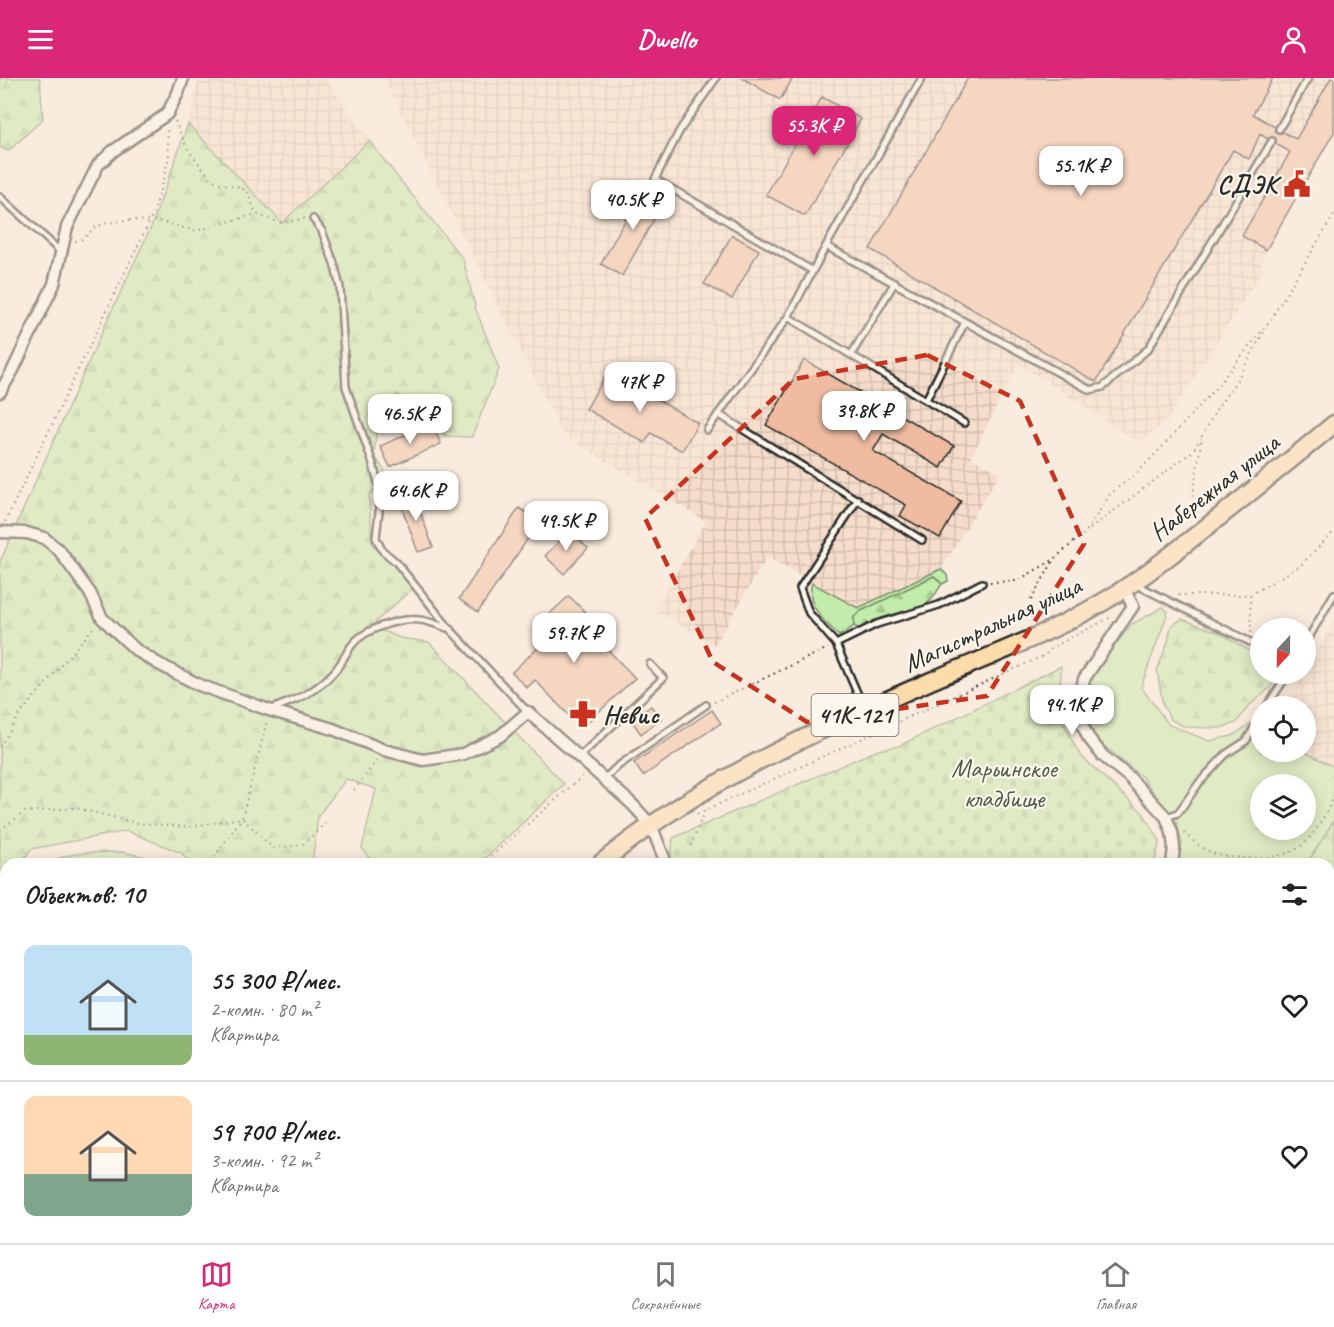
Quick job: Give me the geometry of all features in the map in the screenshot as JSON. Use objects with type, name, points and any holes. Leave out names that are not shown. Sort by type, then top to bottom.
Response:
[{"type":"main road","name":"Набережная улица","points":[[1129,586],[1334,424]]},
{"type":"main road","name":"Магистральная улица","points":[[608,858],[651,825],[727,776],[758,759],[1055,627],[1129,586]]},
{"type":"street","points":[[0,392],[54,284],[67,227],[98,165],[113,151],[168,112],[183,78]]},
{"type":"street","points":[[0,532],[27,533],[44,538],[59,550],[90,593],[102,618],[136,650],[157,663],[199,685],[269,710],[333,729],[384,750],[423,760],[463,754],[500,736],[528,712],[632,804],[651,825],[664,858]]},
{"type":"street","points":[[1129,586],[1132,606],[1084,679],[1080,697],[1082,724],[1088,737],[1103,756],[1129,777],[1166,817],[1172,832],[1173,858]]},
{"type":"lane","points":[[716,78],[680,130],[655,179],[813,271]]},
{"type":"lane","points":[[707,430],[788,317],[922,78]]},
{"type":"lane","points":[[1279,129],[1308,78]]},
{"type":"lane","points":[[826,246],[1090,390],[1103,387],[1148,349],[1272,141]]},
{"type":"lane","points":[[0,197],[62,247]]},
{"type":"lane","points":[[313,219],[322,231],[334,262],[340,287],[346,387],[374,464],[381,494],[376,538],[382,550],[396,562],[449,628],[528,712]]},
{"type":"lane","points":[[851,355],[895,282]]},
{"type":"lane","points":[[788,317],[964,423]]},
{"type":"lane","points":[[926,400],[965,322]]},
{"type":"lane","points":[[718,414],[922,540]]},
{"type":"lane","points":[[858,499],[800,588],[810,613],[836,644],[864,711]]},
{"type":"lane","points":[[0,524],[0,532]]},
{"type":"lane","points":[[836,644],[877,624],[939,605],[982,583]]},
{"type":"lane","points":[[1129,586],[1157,595],[1250,642]]},
{"type":"lane","points":[[1316,626],[1334,594]]},
{"type":"lane","points":[[269,710],[303,698],[320,686],[334,674],[354,643],[368,631],[388,624],[418,620],[449,628]]},
{"type":"lane","points":[[579,757],[663,678],[650,664]]},
{"type":"lane","points":[[604,779],[618,765],[706,705]]},
{"type":"lane","points":[[1166,817],[1178,813],[1199,783],[1226,754],[1246,741],[1250,734]]},
{"type":"path","points":[[168,112],[187,148],[211,179],[242,188],[248,193],[256,214]]},
{"type":"path","points":[[0,532],[154,212],[169,157],[168,112]]},
{"type":"path","points":[[62,247],[83,239],[94,228],[107,223],[128,220],[158,221],[196,231],[256,214],[281,223],[313,219]]},
{"type":"path","points":[[982,583],[1017,581],[1055,558],[1193,451],[1334,215]]},
{"type":"path","points":[[1086,532],[1111,493],[1136,474],[1162,447],[1214,390],[1269,322]]},
{"type":"path","points":[[1193,496],[1202,436]]},
{"type":"path","points":[[1157,595],[1250,595],[1300,566],[1333,532]]},
{"type":"path","points":[[1031,600],[1055,558]]},
{"type":"path","points":[[1250,595],[1250,618]]},
{"type":"path","points":[[691,846],[705,810],[1045,655],[1053,647],[1113,616]]},
{"type":"path","points":[[0,747],[19,716],[102,618]]},
{"type":"path","points":[[706,705],[836,644]]},
{"type":"path","points":[[212,858],[242,818],[269,710]]},
{"type":"path","points":[[354,790],[384,750]]},
{"type":"path","points":[[489,858],[591,768]]},
{"type":"path","points":[[1166,817],[1195,843],[1218,855],[1278,856],[1301,847],[1318,827],[1334,795]]},
{"type":"path","points":[[0,830],[25,812],[76,808],[137,823],[189,827],[242,818]]},
{"type":"path","points":[[242,818],[273,848],[302,845],[329,820]]},
{"type":"highlighted area","points":[[927,355],[1020,401],[1084,544],[987,696],[807,722],[713,662],[645,518],[794,379]]},
{"type":"shaded area","points":[[199,78],[325,78],[369,141],[282,223],[188,124]]},
{"type":"shaded area","points":[[384,78],[1334,78],[1334,132],[1266,250],[1261,266],[1263,270],[1166,422],[1139,442],[1019,364],[971,458],[1000,473],[941,569],[858,608],[767,557],[715,645],[655,610],[706,521],[563,435]]},
{"type":"shaded area","points":[[1334,621],[1334,767],[1316,758],[1316,696],[1291,696],[1298,684],[1316,684],[1316,652]]},
{"type":"green space","points":[[0,78],[40,78],[43,119],[8,151],[0,147]]},
{"type":"green space","points":[[188,124],[282,223],[369,141],[463,259],[476,310],[499,369],[472,437],[445,436],[429,415],[397,394],[377,423],[374,455],[388,476],[369,495],[372,544],[414,587],[371,626],[400,638],[429,642],[564,784],[485,858],[369,858],[362,848],[376,789],[346,779],[318,816],[313,858],[185,858],[182,853],[127,831],[31,849],[24,858],[0,858],[0,562],[152,225]]},
{"type":"green space","points":[[941,569],[947,575],[948,581],[942,584],[934,576],[854,617],[854,626],[839,636],[818,612],[811,599],[812,583],[858,608]]},
{"type":"green space","points":[[934,576],[942,584],[924,605],[878,619],[861,630],[854,626],[854,617],[861,611]]},
{"type":"green space","points":[[1163,607],[1168,612],[1141,687],[1169,725],[1209,741],[1232,736],[1250,724],[1250,762],[1316,762],[1316,758],[1334,767],[1334,820],[1311,858],[1179,858],[1182,843],[1177,823],[1142,777],[1097,740],[1082,711],[1092,674],[1132,624]]},
{"type":"green space","points":[[1182,619],[1220,633],[1250,651],[1250,684],[1272,684],[1271,687],[1261,696],[1250,696],[1250,705],[1236,723],[1220,728],[1186,727],[1171,720],[1163,705],[1157,670],[1168,642],[1171,626]]},
{"type":"green space","name":"Марьинское кладбище","points":[[1061,666],[1059,715],[1080,755],[1143,813],[1160,841],[1156,858],[671,858],[673,838],[878,750],[899,746]]},
{"type":"green space","points":[[1334,820],[1334,858],[1311,858]]},
{"type":"green space","points":[[122,852],[151,858],[60,858],[74,854]]},
{"type":"building","points":[[742,78],[793,78],[780,100]]},
{"type":"building","points":[[968,78],[1273,78],[1253,114],[1275,127],[1276,133],[1283,132],[1296,139],[1331,78],[1334,78],[1334,132],[1266,250],[1242,236],[1290,152],[1276,144],[1274,137],[1268,139],[1260,134],[1249,159],[1233,150],[1096,382],[870,249]]},
{"type":"building","points":[[822,97],[861,119],[805,216],[766,195]]},
{"type":"building","points":[[644,186],[666,198],[622,276],[601,264]]},
{"type":"building","points":[[732,235],[759,250],[732,299],[704,284]]},
{"type":"building","points":[[804,360],[954,446],[941,468],[883,434],[873,451],[961,501],[940,538],[900,516],[906,505],[766,425]]},
{"type":"building","points":[[608,371],[698,423],[682,451],[651,433],[645,443],[586,409]]},
{"type":"building","points":[[431,423],[441,444],[390,467],[380,446]]},
{"type":"building","points":[[413,492],[433,547],[418,552],[398,497]]},
{"type":"building","points":[[519,508],[540,521],[478,612],[459,599]]},
{"type":"building","points":[[569,531],[588,548],[564,574],[545,556]]},
{"type":"building","points":[[569,596],[597,624],[589,630],[635,678],[588,722],[573,720],[535,680],[527,688],[512,672],[547,639],[535,627]]},
{"type":"building","points":[[651,706],[661,719],[641,734],[631,720]]},
{"type":"building","points":[[712,710],[721,723],[643,776],[634,763]]},
{"type":"place","name":"СДЭК","points":[[1297,184]]},
{"type":"place","name":"Невис","points":[[583,714]]}]
